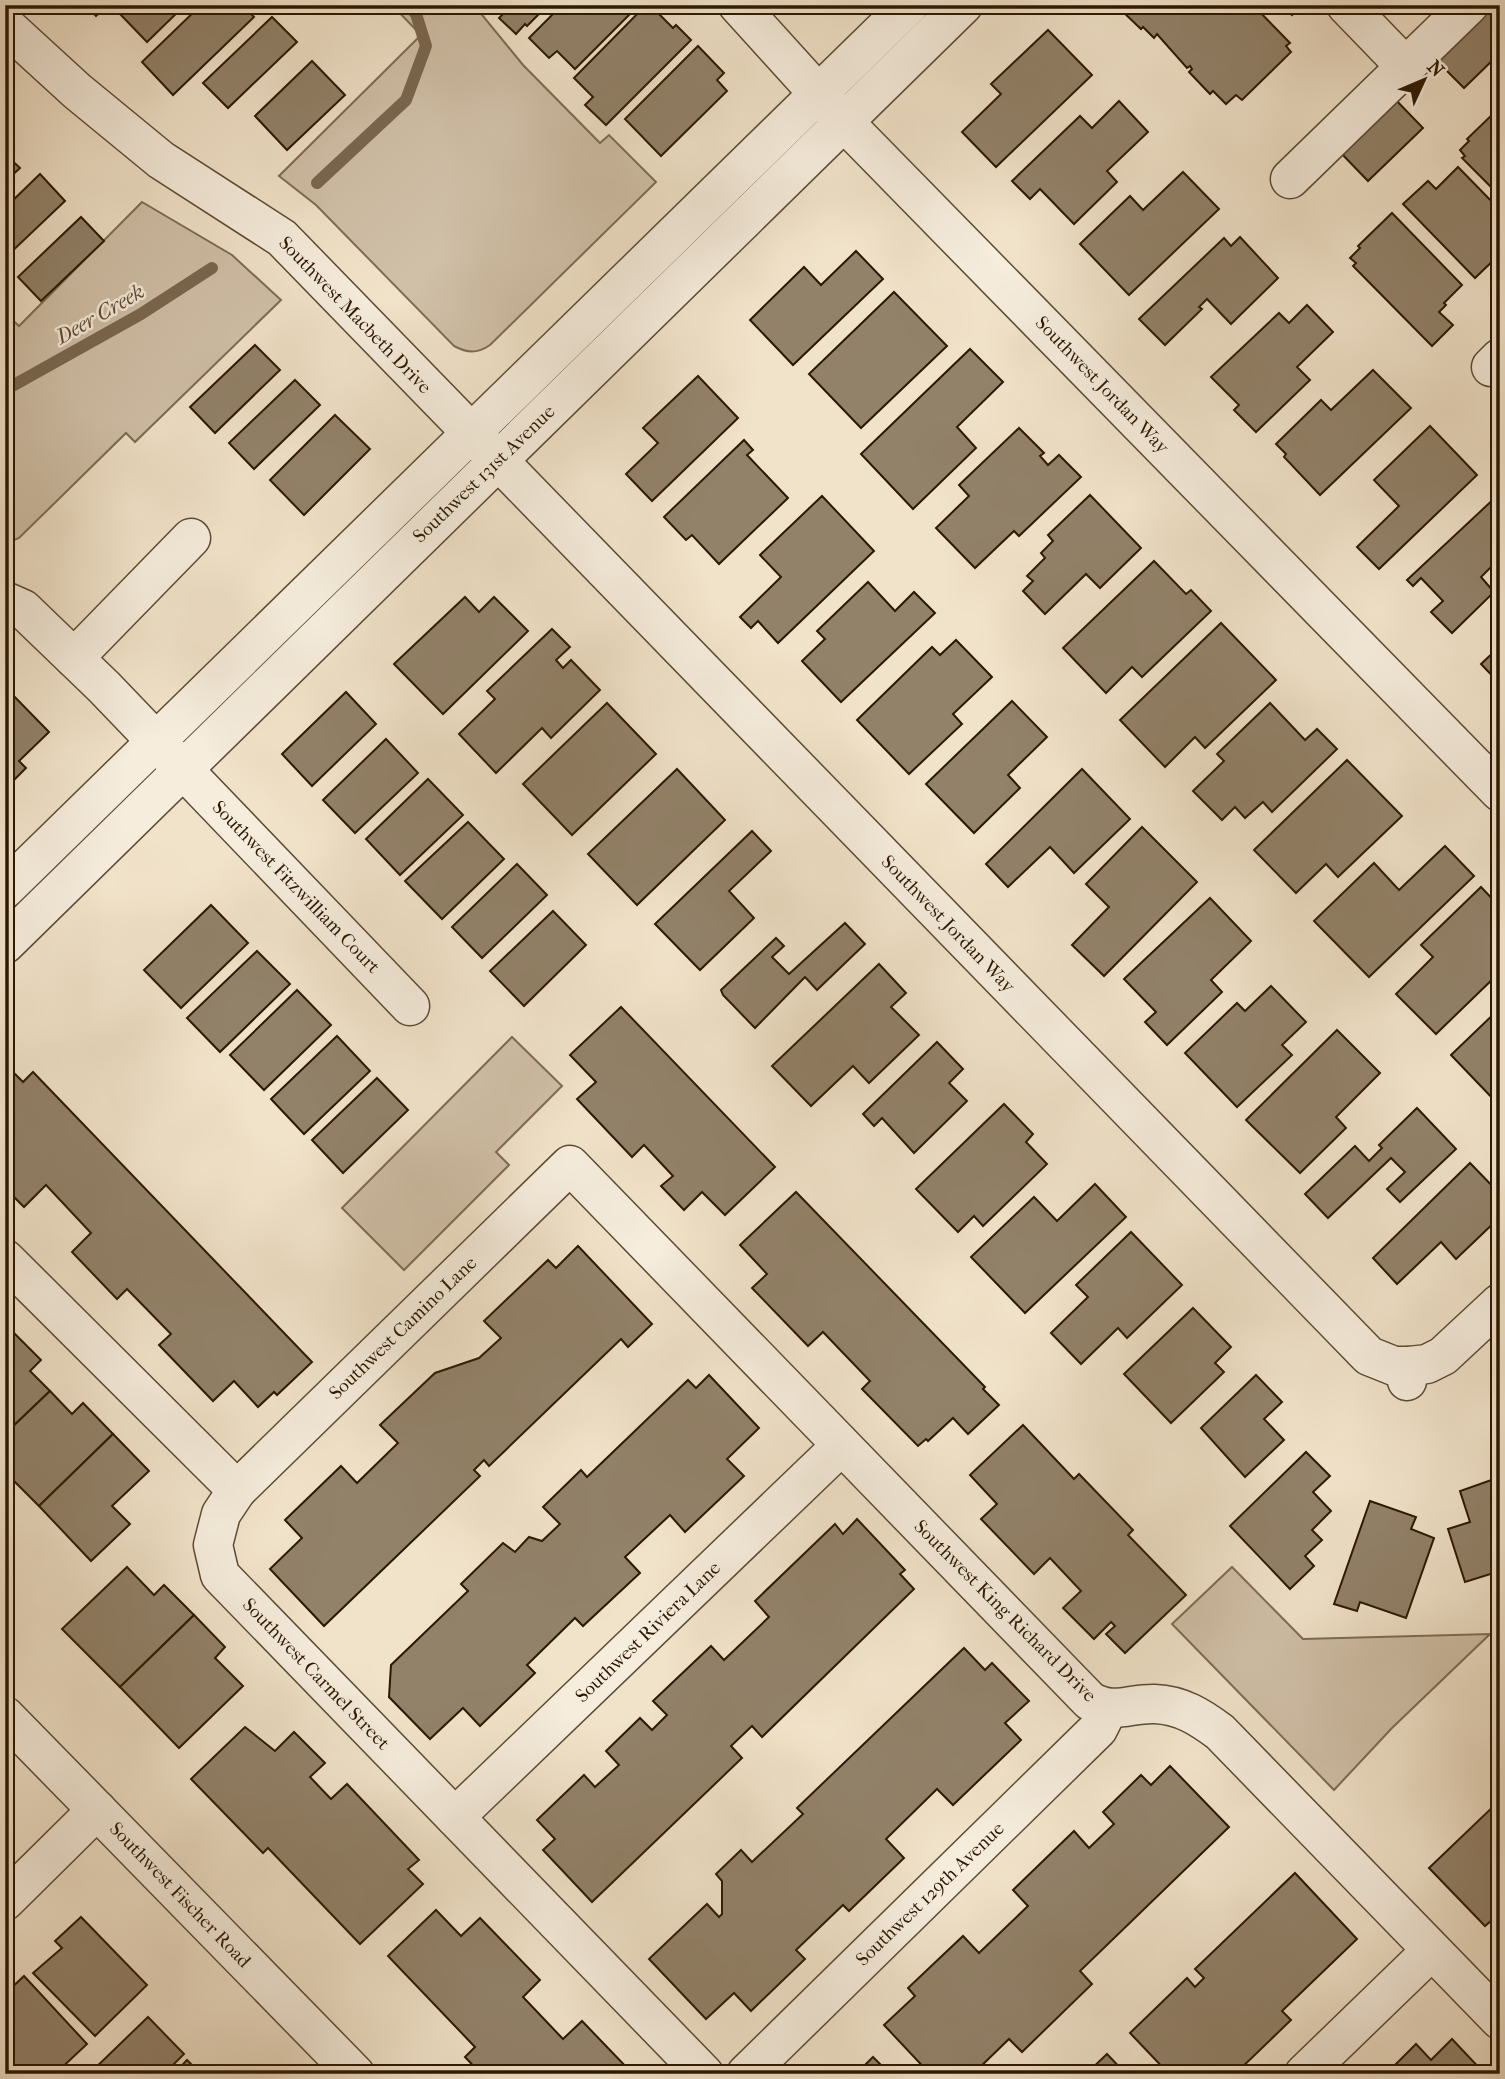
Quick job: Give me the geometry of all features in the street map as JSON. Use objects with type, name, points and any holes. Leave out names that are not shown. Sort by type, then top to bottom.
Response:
[{"type":"street","name":"Southwest Jordan Way","points":[[738,5],[844,122],[1500,792]]},
{"type":"street","name":"Southwest 131st Avenue","points":[[5,889],[909,5]]},
{"type":"street","name":"Southwest 131st Avenue","points":[[5,944],[963,5]]},
{"type":"street","points":[[1346,5],[1406,66]]},
{"type":"street","points":[[1290,179],[1469,5]]},
{"type":"street","name":"Southwest Macbeth Drive","points":[[5,25],[77,92],[161,160],[282,238],[498,461]]},
{"type":"street","name":"Southwest Jordan Way","points":[[498,461],[1369,1356],[1408,1373],[1443,1356],[1500,1303]]},
{"type":"street","points":[[74,658],[191,538]]},
{"type":"street","name":"Southwest Fitzwilliam Court","points":[[5,601],[23,609],[74,658],[410,1006]]},
{"type":"street","name":"Southwest King Richard Drive","points":[[570,1165],[1090,1701],[1108,1709],[1154,1704],[1185,1710],[1203,1719],[1229,1742],[1430,1951],[1497,2012]]},
{"type":"street","name":"Southwest Camino Lane","points":[[237,1490],[570,1165]]},
{"type":"street","points":[[5,1259],[237,1490]]},
{"type":"street","name":"Southwest Riviera Lane","points":[[455,1817],[841,1446]]},
{"type":"street","name":"Southwest Carmel Street","points":[[237,1490],[221,1514],[213,1545],[220,1575],[704,2074]]},
{"type":"street","name":"Southwest 129th Avenue","points":[[746,2074],[1098,1729],[1108,1709]]},
{"type":"street","name":"Southwest Fischer Road","points":[[5,1716],[355,2074]]},
{"type":"street","points":[[5,1901],[97,1810]]},
{"type":"street","points":[[1304,2074],[1430,1951]]},
{"type":"shaded area","points":[[392,5],[474,5],[523,65],[600,143],[609,135],[656,182],[490,345],[476,351],[454,346],[316,205],[279,176],[421,35]]},
{"type":"shaded area","points":[[142,202],[232,255],[281,300],[135,442],[126,433],[19,538],[5,544],[5,313],[19,326]]},
{"type":"shaded area","points":[[512,1037],[562,1086],[496,1152],[509,1165],[404,1270],[342,1208]]},
{"type":"shaded area","points":[[1232,1567],[1303,1639],[1490,1634],[1392,1728],[1334,1790],[1172,1624]]},
{"type":"building","points":[[86,5],[107,5],[96,16]]},
{"type":"building","points":[[127,5],[185,5],[147,42],[119,13]]},
{"type":"building","points":[[201,5],[243,5],[254,17],[173,95],[142,62]]},
{"type":"building","points":[[506,5],[548,5],[516,34],[499,18],[509,8]]},
{"type":"building","points":[[562,5],[639,5],[575,69],[557,51],[549,58],[529,38]]},
{"type":"building","points":[[646,5],[650,5],[673,28],[676,25],[691,40],[606,125],[585,105],[593,97],[574,78]]},
{"type":"building","points":[[1118,5],[1253,5],[1290,43],[1286,46],[1291,52],[1242,100],[1236,95],[1226,104],[1213,91],[1210,94],[1189,72],[1192,69],[1190,66],[1187,68],[1157,34],[1154,38],[1143,27],[1141,29],[1123,12],[1126,8],[1122,10]]},
{"type":"building","points":[[1281,5],[1302,5],[1292,15]]},
{"type":"building","points":[[1484,5],[1489,5],[1500,16],[1500,53],[1464,88],[1432,56]]},
{"type":"building","points":[[272,17],[297,42],[228,108],[203,83]]},
{"type":"building","points":[[1048,30],[1092,75],[996,167],[962,132],[1001,94],[991,84]]},
{"type":"building","points":[[698,46],[724,73],[717,80],[727,91],[661,156],[625,119]]},
{"type":"building","points":[[312,61],[345,95],[287,150],[255,116]]},
{"type":"building","points":[[1391,95],[1423,128],[1368,181],[1337,149]]},
{"type":"building","points":[[1119,101],[1148,132],[1107,171],[1117,182],[1074,224],[1040,189],[1030,199],[1012,181],[1080,116],[1092,128]]},
{"type":"building","points":[[1500,107],[1500,196],[1462,158],[1465,156],[1460,150],[1469,141],[1467,139]]},
{"type":"building","points":[[5,154],[20,168],[5,182]]},
{"type":"building","points":[[1458,167],[1500,210],[1500,254],[1475,278],[1403,204],[1428,181],[1436,189]]},
{"type":"building","points":[[1183,172],[1219,209],[1129,295],[1080,244],[1130,196],[1143,210]]},
{"type":"building","points":[[40,174],[65,201],[5,258],[5,208]]},
{"type":"building","points":[[1392,213],[1462,285],[1439,312],[1453,325],[1432,346],[1353,266],[1356,263],[1350,258],[1360,248],[1358,246]]},
{"type":"building","points":[[81,217],[104,241],[41,301],[18,277]]},
{"type":"building","points":[[1240,237],[1278,278],[1231,324],[1207,299],[1199,307],[1202,309],[1165,345],[1139,319],[1224,238],[1231,246]]},
{"type":"building","points":[[856,251],[883,279],[793,365],[750,320],[804,267],[821,285]]},
{"type":"building","points":[[894,292],[947,346],[861,428],[809,374]]},
{"type":"building","points":[[1307,305],[1333,332],[1297,367],[1310,380],[1256,432],[1234,410],[1239,405],[1211,377],[1279,313],[1289,323]]},
{"type":"building","points":[[255,345],[280,370],[215,433],[190,407]]},
{"type":"building","points":[[970,349],[1003,382],[957,427],[976,448],[913,509],[861,454]]},
{"type":"building","points":[[1373,370],[1411,408],[1320,495],[1284,457],[1286,454],[1276,444],[1321,400],[1331,410]]},
{"type":"building","points":[[698,376],[738,418],[652,501],[626,474],[658,443],[643,428]]},
{"type":"building","points":[[295,380],[320,405],[254,469],[229,443]]},
{"type":"building","points":[[335,415],[370,449],[304,515],[270,480]]},
{"type":"building","points":[[1430,426],[1477,475],[1379,569],[1357,547],[1399,506],[1374,480]]},
{"type":"building","points":[[1019,428],[1044,453],[1040,456],[1048,465],[1059,455],[1081,477],[1019,536],[1014,531],[975,568],[936,528],[969,496],[959,485]]},
{"type":"building","points":[[744,440],[753,450],[747,455],[788,498],[719,564],[692,535],[686,540],[664,517]]},
{"type":"building","points":[[1090,495],[1141,548],[1100,588],[1086,574],[1045,614],[1023,591],[1033,581],[1027,576],[1045,558],[1041,553],[1053,541],[1048,535]]},
{"type":"building","points":[[1498,495],[1500,558],[1481,577],[1494,592],[1452,633],[1431,612],[1443,601],[1421,578],[1413,586],[1407,580]]},
{"type":"building","points":[[822,496],[874,551],[778,643],[758,621],[751,628],[740,617],[781,577],[760,555]]},
{"type":"building","points":[[1154,561],[1186,594],[1191,590],[1211,611],[1142,677],[1132,667],[1106,693],[1063,648]]},
{"type":"building","points":[[868,582],[895,611],[914,592],[935,613],[841,702],[802,661],[825,639],[817,631]]},
{"type":"building","points":[[465,597],[479,612],[494,597],[528,631],[443,714],[394,664]]},
{"type":"building","points":[[1221,623],[1276,680],[1205,748],[1195,737],[1165,767],[1120,720]]},
{"type":"building","points":[[552,629],[570,647],[556,660],[563,668],[571,660],[600,690],[551,738],[542,728],[496,773],[459,734],[495,699],[487,691]]},
{"type":"building","points":[[956,640],[992,677],[953,714],[962,724],[909,774],[857,720],[932,647],[940,655]]},
{"type":"building","points":[[1500,646],[1500,684],[1481,664]]},
{"type":"building","points":[[5,687],[49,732],[19,761],[26,768],[5,789]]},
{"type":"building","points":[[346,692],[376,724],[312,786],[282,754]]},
{"type":"building","points":[[1012,701],[1047,737],[1008,775],[1020,788],[974,833],[926,784]]},
{"type":"building","points":[[607,703],[656,754],[572,835],[523,784]]},
{"type":"building","points":[[1270,703],[1305,740],[1317,729],[1337,749],[1272,812],[1263,802],[1245,818],[1235,807],[1222,820],[1193,791],[1224,761],[1217,754]]},
{"type":"building","points":[[386,739],[418,773],[355,833],[323,800]]},
{"type":"building","points":[[1347,760],[1402,816],[1338,877],[1326,864],[1296,893],[1254,850]]},
{"type":"building","points":[[677,769],[725,820],[637,905],[588,854]]},
{"type":"building","points":[[1082,769],[1130,819],[1074,873],[1050,847],[1008,887],[986,864]]},
{"type":"building","points":[[428,779],[463,815],[400,875],[366,839]]},
{"type":"building","points":[[468,822],[504,859],[442,919],[405,881]]},
{"type":"building","points":[[1142,827],[1197,882],[1104,976],[1072,945],[1109,907],[1086,884]]},
{"type":"building","points":[[752,831],[771,851],[729,891],[754,918],[700,970],[655,924]]},
{"type":"building","points":[[1445,846],[1474,876],[1369,977],[1314,921],[1374,863],[1399,890]]},
{"type":"building","points":[[517,864],[547,895],[482,958],[452,927]]},
{"type":"building","points":[[1481,887],[1500,907],[1500,972],[1436,1034],[1396,994],[1433,957],[1421,945]]},
{"type":"building","points":[[1210,898],[1251,941],[1211,980],[1222,992],[1167,1045],[1145,1022],[1156,1012],[1124,979]]},
{"type":"building","points":[[211,905],[248,943],[181,1008],[144,970]]},
{"type":"building","points":[[553,911],[586,945],[524,1006],[490,971]]},
{"type":"building","points":[[845,923],[865,944],[817,990],[805,977],[755,1028],[723,995],[721,990],[776,938],[784,946],[772,957],[789,974]]},
{"type":"building","points":[[257,951],[290,984],[220,1052],[187,1018]]},
{"type":"building","points":[[879,964],[906,993],[891,1007],[919,1035],[869,1083],[853,1066],[811,1106],[772,1066]]},
{"type":"building","points":[[1271,986],[1306,1022],[1282,1045],[1292,1055],[1237,1107],[1185,1053],[1237,1003],[1245,1011]]},
{"type":"building","points":[[297,990],[331,1025],[264,1090],[230,1055]]},
{"type":"building","points":[[621,1007],[775,1167],[725,1215],[702,1192],[684,1210],[661,1186],[673,1176],[644,1145],[632,1157],[577,1099],[596,1082],[570,1055]]},
{"type":"building","points":[[1500,1008],[1500,1102],[1498,1104],[1451,1055]]},
{"type":"building","points":[[1337,1030],[1380,1073],[1336,1117],[1346,1128],[1300,1173],[1246,1120]]},
{"type":"building","points":[[337,1036],[370,1071],[304,1134],[271,1099]]},
{"type":"building","points":[[937,1042],[963,1069],[949,1083],[967,1101],[914,1153],[882,1118],[874,1126],[863,1114]]},
{"type":"building","points":[[5,1064],[23,1082],[33,1072],[312,1362],[277,1395],[274,1392],[258,1407],[234,1381],[213,1401],[159,1345],[171,1334],[127,1289],[117,1299],[72,1252],[91,1233],[46,1185],[24,1207],[5,1188]]},
{"type":"building","points":[[377,1078],[408,1110],[343,1173],[312,1140]]},
{"type":"building","points":[[1004,1104],[1033,1134],[1026,1142],[1047,1164],[983,1226],[974,1216],[958,1232],[916,1189]]},
{"type":"building","points":[[1417,1108],[1456,1149],[1400,1202],[1387,1189],[1405,1172],[1391,1158],[1328,1218],[1305,1194],[1355,1146],[1369,1161],[1382,1148],[1379,1145]]},
{"type":"building","points":[[1470,1163],[1500,1194],[1500,1217],[1456,1259],[1441,1242],[1397,1284],[1373,1258]]},
{"type":"building","points":[[1095,1184],[1126,1217],[1025,1313],[971,1257],[1034,1197],[1057,1221]]},
{"type":"building","points":[[796,1192],[985,1387],[983,1389],[999,1405],[968,1434],[953,1418],[928,1441],[926,1439],[918,1446],[862,1389],[870,1381],[823,1332],[808,1346],[752,1288],[767,1274],[740,1245]]},
{"type":"building","points":[[1131,1232],[1182,1285],[1127,1338],[1118,1328],[1081,1364],[1051,1333],[1088,1297],[1076,1285]]},
{"type":"building","points":[[578,1246],[652,1324],[628,1347],[621,1339],[489,1466],[484,1460],[474,1470],[480,1476],[324,1626],[270,1569],[302,1538],[285,1520],[341,1466],[357,1483],[398,1443],[380,1425],[435,1373],[479,1358],[501,1338],[484,1321],[548,1260],[556,1268]]},
{"type":"building","points":[[1193,1308],[1231,1347],[1215,1363],[1224,1372],[1171,1423],[1124,1374]]},
{"type":"building","points":[[13,1332],[41,1360],[30,1371],[50,1391],[5,1434],[5,1339]]},
{"type":"building","points":[[709,1375],[759,1428],[727,1459],[744,1476],[685,1532],[670,1515],[625,1557],[640,1573],[583,1626],[575,1618],[527,1665],[535,1673],[480,1726],[463,1708],[430,1739],[389,1697],[391,1665],[468,1591],[461,1584],[503,1543],[515,1552],[529,1537],[542,1541],[560,1524],[543,1507],[581,1470],[587,1477],[688,1380],[696,1388]]},
{"type":"building","points":[[1256,1375],[1282,1402],[1264,1419],[1284,1440],[1245,1477],[1201,1428]]},
{"type":"building","points":[[50,1391],[72,1414],[83,1403],[113,1434],[39,1506],[5,1472],[5,1434]]},
{"type":"building","points":[[1023,1425],[1074,1479],[1079,1474],[1133,1530],[1128,1535],[1186,1595],[1125,1653],[1106,1634],[1115,1626],[1111,1622],[1094,1639],[1063,1608],[1081,1591],[1050,1558],[1034,1574],[981,1519],[997,1504],[970,1475]]},
{"type":"building","points":[[113,1434],[149,1471],[112,1506],[130,1524],[91,1561],[39,1506]]},
{"type":"building","points":[[1306,1452],[1330,1476],[1313,1492],[1331,1511],[1312,1530],[1322,1540],[1305,1556],[1314,1566],[1290,1589],[1230,1526]]},
{"type":"building","points":[[1500,1477],[1500,1571],[1465,1582],[1448,1529],[1470,1522],[1460,1491]]},
{"type":"building","points":[[1370,1501],[1416,1517],[1411,1529],[1434,1538],[1406,1618],[1360,1602],[1357,1611],[1334,1604]]},
{"type":"building","points":[[857,1519],[905,1570],[900,1574],[914,1589],[762,1737],[752,1726],[731,1746],[742,1758],[592,1902],[543,1850],[555,1839],[537,1820],[584,1775],[595,1787],[619,1765],[606,1751],[640,1718],[652,1730],[667,1715],[653,1701],[711,1646],[724,1660],[769,1617],[755,1601],[835,1524],[843,1534]]},
{"type":"building","points":[[127,1567],[154,1595],[164,1585],[194,1615],[120,1687],[62,1629]]},
{"type":"building","points":[[194,1615],[225,1647],[215,1658],[243,1686],[179,1748],[120,1687]]},
{"type":"building","points":[[964,1648],[985,1670],[992,1663],[1029,1701],[1005,1723],[1021,1740],[953,1805],[937,1789],[886,1839],[904,1858],[849,1911],[843,1905],[796,1950],[805,1959],[751,2011],[734,1993],[706,2019],[649,1959],[707,1904],[719,1917],[722,1914],[722,1881],[716,1874],[741,1850],[752,1862],[803,1814],[797,1808]]},
{"type":"building","points":[[245,1727],[275,1751],[294,1732],[325,1763],[310,1777],[331,1799],[347,1784],[419,1860],[408,1869],[423,1884],[360,1944],[268,1848],[263,1853],[191,1779]]},
{"type":"building","points":[[1170,1766],[1229,1827],[1080,1971],[1092,1984],[1022,2052],[1009,2039],[973,2074],[930,2074],[884,2025],[915,1996],[908,1988],[963,1936],[979,1953],[1028,1906],[1013,1890],[1074,1831],[1089,1848],[1114,1824],[1103,1812],[1141,1775],[1151,1785]]},
{"type":"building","points":[[1500,1800],[1500,1913],[1485,1926],[1429,1868]]},
{"type":"building","points":[[1295,1873],[1357,1939],[1282,2011],[1291,2020],[1235,2074],[1169,2074],[1130,2033],[1187,1978],[1195,1987],[1204,1978],[1195,1969]]},
{"type":"building","points":[[436,1910],[461,1936],[480,1918],[540,1980],[523,1997],[563,2039],[582,2021],[633,2074],[481,2074],[465,2057],[475,2047],[388,1956]]},
{"type":"building","points":[[81,1917],[147,1985],[95,2036],[33,1973],[62,1948],[55,1941]]},
{"type":"building","points":[[24,1976],[87,2044],[55,2074],[19,2074],[5,2060],[5,1994]]},
{"type":"building","points":[[148,2017],[184,2054],[164,2074],[89,2074]]},
{"type":"building","points":[[1452,2039],[1485,2074],[1386,2074],[1416,2044],[1431,2060]]},
{"type":"building","points":[[1107,2054],[1126,2074],[1086,2074]]},
{"type":"building","points":[[873,2057],[890,2074],[856,2074]]},
{"type":"building","points":[[187,2060],[201,2074],[174,2074]]},
{"type":"waterway","name":"Deer Creek","points":[[317,183],[406,100],[426,46],[416,14],[408,5]]},
{"type":"waterway","name":"Deer Creek","points":[[5,390],[141,314],[212,268]]}]
